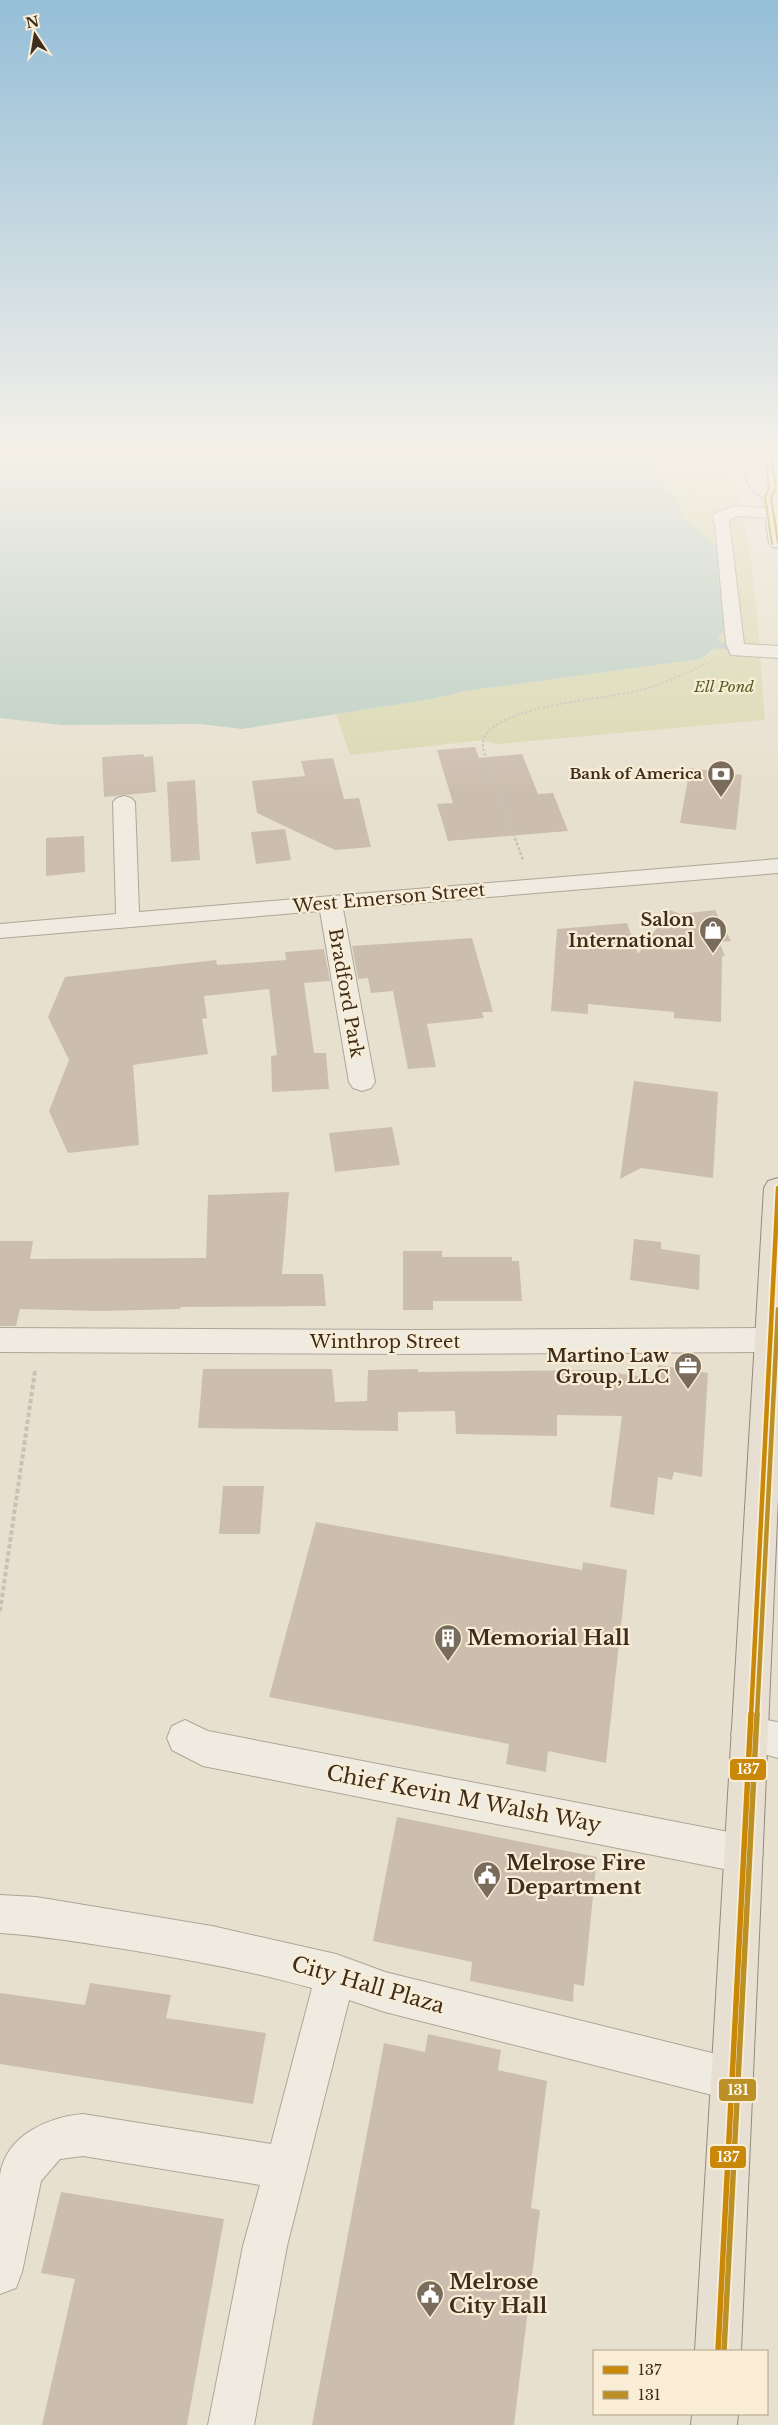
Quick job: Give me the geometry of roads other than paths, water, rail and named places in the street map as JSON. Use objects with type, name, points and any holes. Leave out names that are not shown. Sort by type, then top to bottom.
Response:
[{"type":"main road","points":[[718,2350],[744,1854],[764,1737],[778,1188]]},
{"type":"street","points":[[726,564],[732,636],[738,651],[778,652]]},
{"type":"street","points":[[124,802],[128,920]]},
{"type":"street","name":"West Emerson Street","points":[[0,931],[778,866]]},
{"type":"street","name":"Bradford Park","points":[[330,903],[362,1082]]},
{"type":"street","name":"Winthrop Street","points":[[0,1340],[415,1342],[774,1310]]},
{"type":"street","name":"Chief Kevin M Walsh Way","points":[[185,1738],[204,1748],[744,1854]]},
{"type":"street","name":"City Hall Plaza","points":[[0,1914],[36,1916],[267,1956],[336,1974],[384,1992],[732,2079]]},
{"type":"street","points":[[231,2425],[265,2246],[336,1974]]},
{"type":"street","points":[[0,2272],[21,2175],[28,2161],[41,2147],[49,2141],[64,2135],[83,2135],[286,2168]]},
{"type":"place","name":"Bank of America","points":[[721,798]]},
{"type":"place","name":"Salon International","points":[[713,954]]},
{"type":"place","name":"Martino Law Group, LLC","points":[[688,1390]]},
{"type":"place","name":"Memorial Hall","points":[[448,1662]]},
{"type":"place","name":"Melrose Fire Department","points":[[487,1899]]},
{"type":"place","name":"Melrose City Hall","points":[[430,2318]]},
{"type":"park label","name":"Ell Pond","points":[[724,687]]}]
